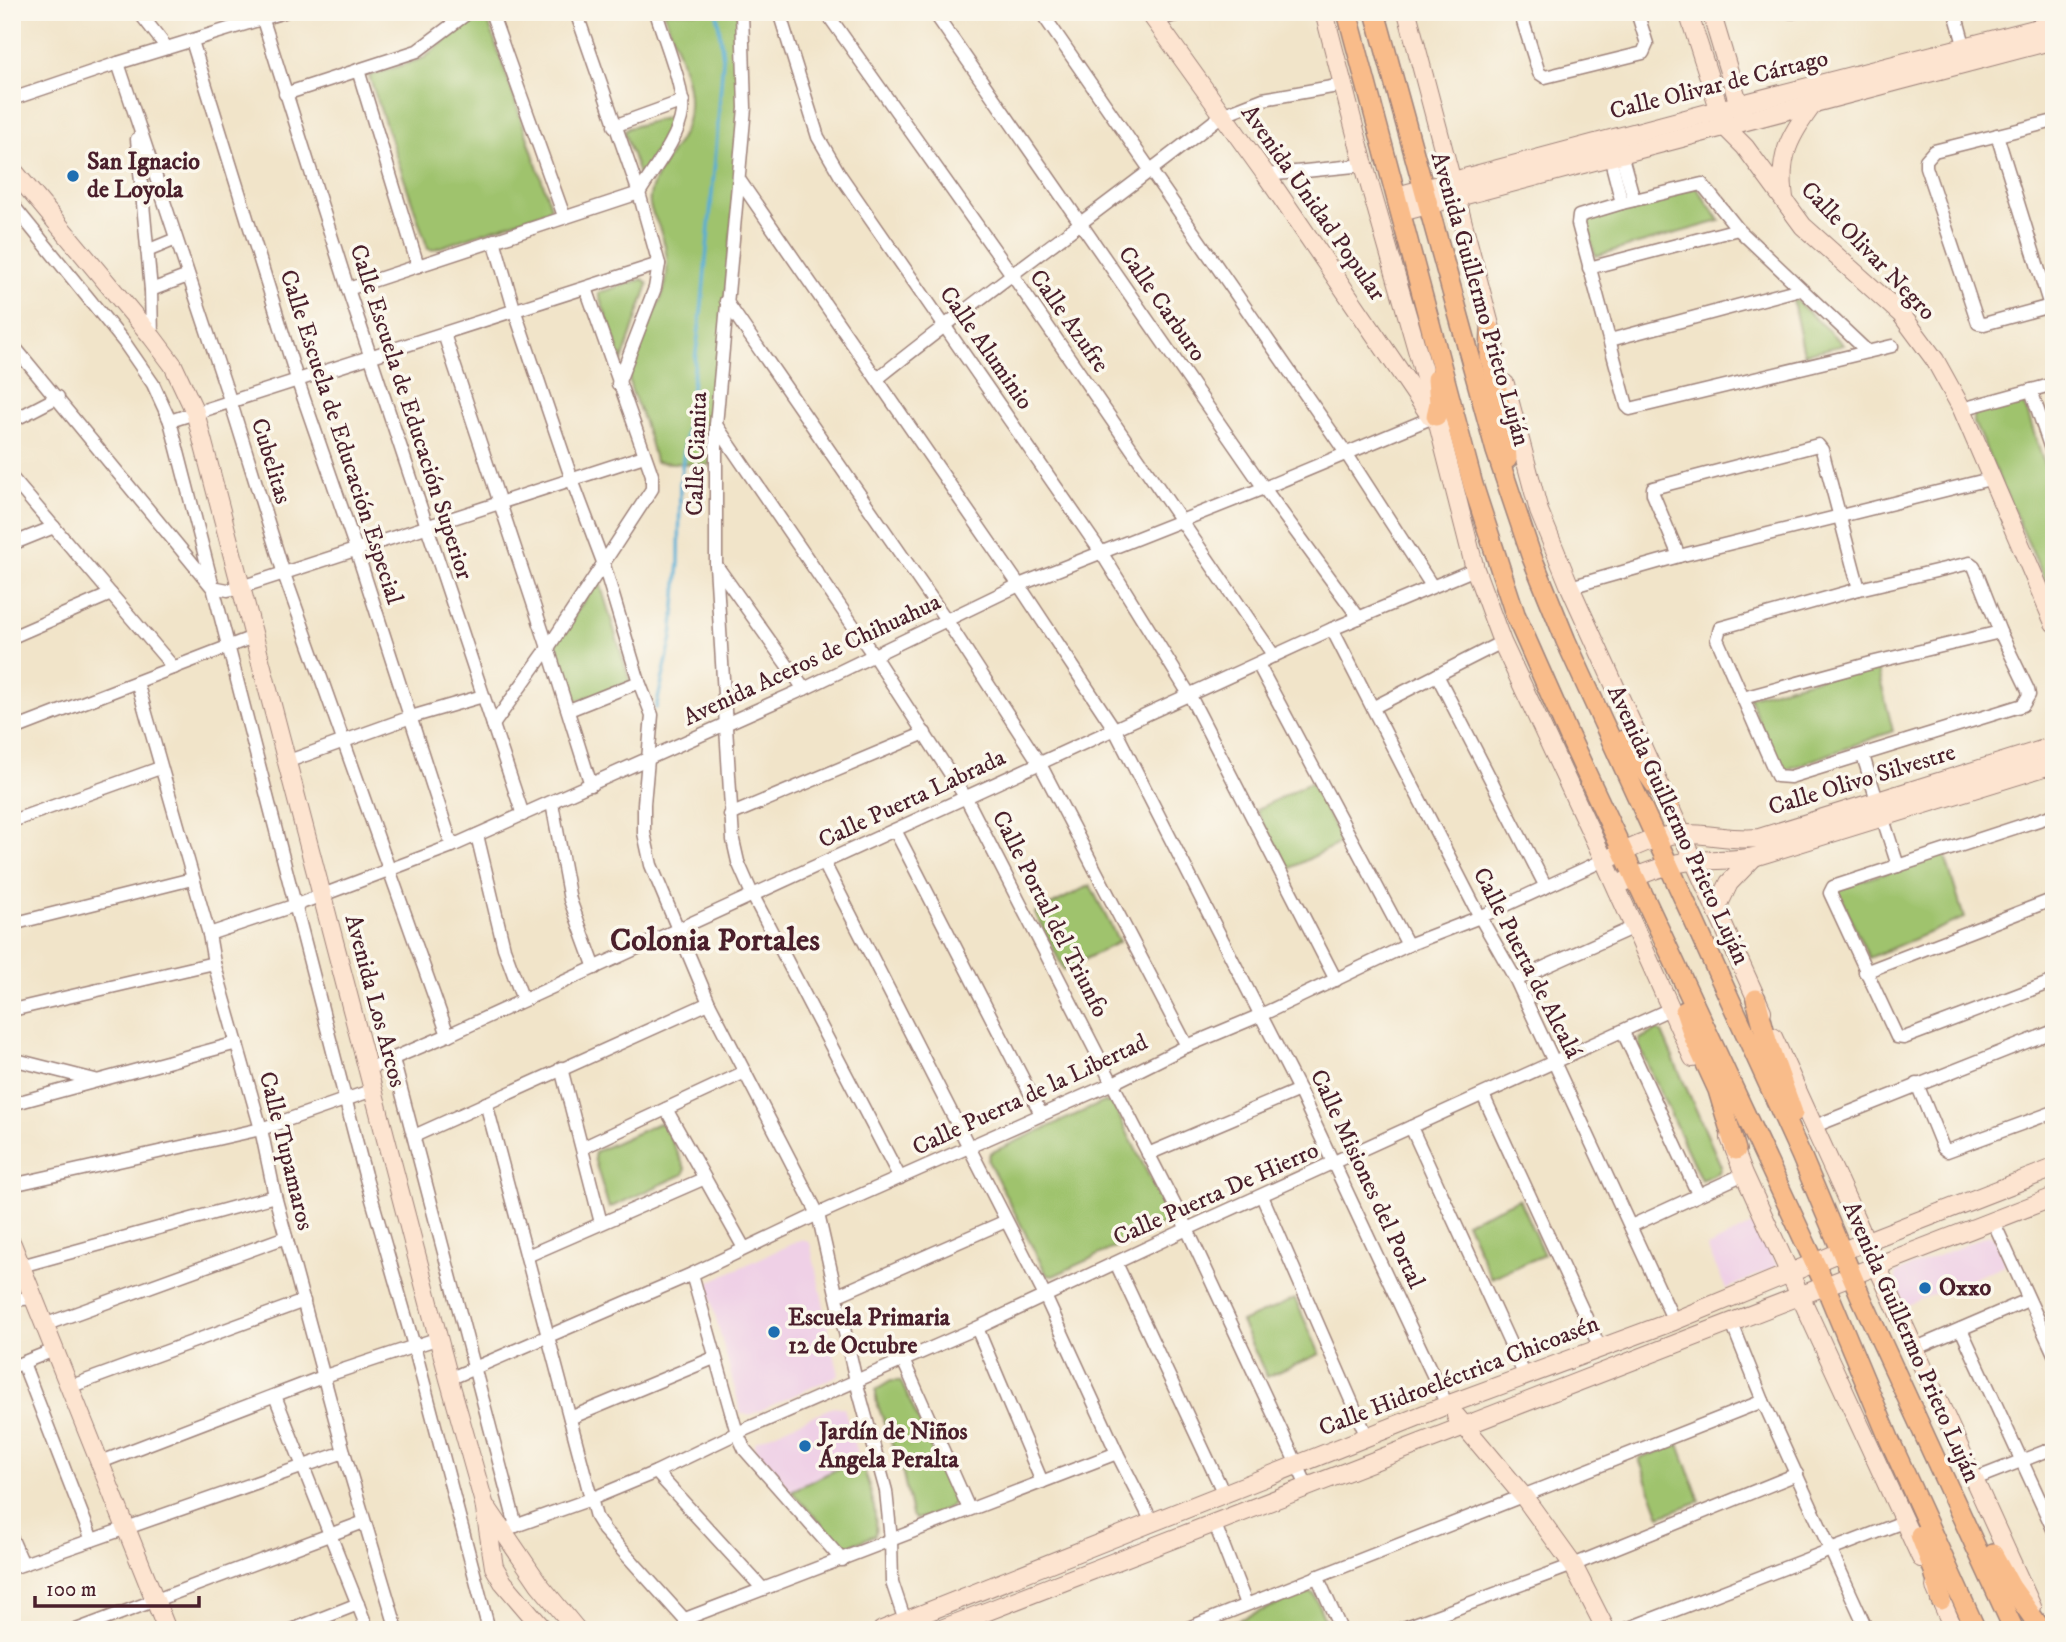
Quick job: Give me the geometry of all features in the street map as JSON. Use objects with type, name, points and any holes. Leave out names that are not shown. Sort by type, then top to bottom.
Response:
[{"type":"main road","points":[[1347,12],[1473,485],[1515,614],[1825,1285],[1890,1441],[1976,1630]]},
{"type":"main road","name":"Avenida Guillermo Prieto Luján","points":[[1375,12],[1496,451],[1531,555],[1566,641],[2014,1630]]},
{"type":"main road","points":[[1431,323],[1438,396],[1434,417]]},
{"type":"main road","points":[[1491,331],[1489,356],[1504,422],[1508,488]]},
{"type":"main road","points":[[1566,641],[1593,677],[1635,760],[1669,805]]},
{"type":"main road","points":[[1679,972],[1686,1015],[1718,1090],[1736,1150]]},
{"type":"main road","points":[[1756,999],[1767,1041],[1790,1099],[1801,1155]]},
{"type":"main road","points":[[1890,1441],[1898,1472],[1934,1571],[1941,1600]]},
{"type":"main road","points":[[1945,1475],[2011,1587],[2042,1630]]},
{"type":"street","points":[[139,12],[167,48]]},
{"type":"street","points":[[12,99],[284,12]]},
{"type":"street","points":[[285,94],[417,51],[470,12]]},
{"type":"street","points":[[491,12],[564,216]]},
{"type":"street","points":[[576,12],[639,193],[659,264],[655,288],[618,383]]},
{"type":"street","points":[[348,289],[639,193],[677,130],[682,113],[683,101],[656,12]]},
{"type":"street","name":"Calle Cianita","points":[[742,12],[746,88],[740,181],[726,301],[716,425],[716,565],[727,724],[730,816],[738,862],[752,894],[900,1178]]},
{"type":"street","name":"Calle Aluminio","points":[[779,12],[818,137],[840,176],[1101,552],[1189,694],[1336,980]]},
{"type":"street","name":"Calle Azufre","points":[[826,12],[1013,276],[1274,656]]},
{"type":"street","name":"Calle Carburo","points":[[934,12],[1265,488],[1359,618]]},
{"type":"street","points":[[1041,12],[1346,453],[1432,586]]},
{"type":"street","points":[[1152,16],[1188,12]]},
{"type":"street","points":[[1324,12],[1475,569],[1502,642],[1954,1630]]},
{"type":"street","name":"Avenida Guillermo Prieto Luján","points":[[1407,12],[1539,511],[1570,587],[2042,1630]]},
{"type":"street","points":[[1520,12],[1539,73],[1545,77],[1643,53],[1647,44],[1637,12]]},
{"type":"street","points":[[1688,12],[1721,119]]},
{"type":"street","points":[[1711,12],[1741,113],[1745,147]]},
{"type":"street","points":[[1955,12],[1967,56]]},
{"type":"street","name":"Avenida Unidad Popular","points":[[1152,16],[1434,417]]},
{"type":"street","name":"Calle Escuela de Educación Superior","points":[[263,20],[348,289],[523,815]]},
{"type":"street","name":"Calle Olivar de Cártago","points":[[1741,113],[1814,103],[1967,56],[2054,24]]},
{"type":"street","name":"Calle Olivar de Cártago","points":[[1399,204],[1455,189],[1616,157],[1741,113],[1967,56],[2054,40]]},
{"type":"street","name":"Calle Escuela de Educación Especial","points":[[192,41],[297,379],[356,549],[452,846]]},
{"type":"street","name":"Cubelitas","points":[[118,63],[230,400],[284,573],[448,1035]]},
{"type":"street","points":[[358,70],[418,266]]},
{"type":"street","points":[[877,379],[945,324],[1013,276],[1223,116],[1263,99],[1343,85]]},
{"type":"street","points":[[614,127],[683,101]]},
{"type":"street","points":[[1784,202],[1781,177],[1783,160],[1789,141],[1814,103]]},
{"type":"street","points":[[135,118],[151,290],[152,337]]},
{"type":"street","name":"Calle Olivar de Cártago","points":[[1455,189],[1611,138],[1721,119]]},
{"type":"street","name":"Calle Olivar Negro","points":[[1721,119],[1803,226],[1901,314],[1935,360],[1962,409],[2054,623]]},
{"type":"street","points":[[1997,135],[2052,305],[1984,324],[1978,323],[1926,167],[1926,160],[1934,150],[2054,121]]},
{"type":"street","points":[[1611,138],[1628,201]]},
{"type":"street","points":[[1266,175],[1364,164]]},
{"type":"street","name":"Avenida Los Arcos","points":[[12,169],[152,337],[173,365],[195,412],[484,1503],[538,1584],[577,1630]]},
{"type":"street","name":"Calle Misiones del Portal","points":[[740,181],[1019,585],[1115,730],[1299,1090],[1447,1405],[1524,1497],[1573,1565],[1606,1630]]},
{"type":"street","points":[[1868,352],[1738,229],[1702,184],[1628,201],[1579,216],[1578,224],[1589,268],[1630,409],[1635,409],[1868,352],[1892,346]]},
{"type":"street","points":[[12,204],[124,342],[153,384],[170,421],[365,1175],[414,1346],[489,1630]]},
{"type":"street","points":[[1589,268],[1738,229]]},
{"type":"street","points":[[147,250],[176,239]]},
{"type":"street","points":[[494,240],[515,312],[603,562],[653,722],[644,833],[651,865],[709,1003],[818,1213],[856,1381],[886,1491],[892,1582],[906,1625]]},
{"type":"street","points":[[170,421],[659,264]]},
{"type":"street","points":[[151,290],[188,276]]},
{"type":"street","points":[[493,725],[548,648],[652,489],[652,475],[586,288]]},
{"type":"street","points":[[1610,340],[1800,289]]},
{"type":"street","points":[[726,301],[947,621],[1040,764],[1187,1046]]},
{"type":"street","points":[[444,334],[569,710],[591,785]]},
{"type":"street","points":[[12,344],[212,587],[228,590],[644,456]]},
{"type":"street","points":[[1962,409],[2054,384]]},
{"type":"street","points":[[2031,390],[2054,458]]},
{"type":"street","points":[[12,421],[58,397]]},
{"type":"street","name":"Avenida Aceros de Chihuahua","points":[[209,934],[322,896],[452,846],[804,690],[1019,585],[1265,488],[1434,417]]},
{"type":"street","name":"Calle Portal del Triunfo","points":[[716,425],[874,656],[966,798],[1187,1229],[1307,1486]]},
{"type":"street","points":[[1679,556],[1653,495],[1653,488],[1815,445],[1821,447],[1859,589]]},
{"type":"street","points":[[12,478],[174,668]]},
{"type":"street","points":[[1570,587],[1679,556],[1990,479]]},
{"type":"street","points":[[12,544],[54,527]]},
{"type":"street","points":[[1967,564],[1974,566],[2029,695],[2023,705],[1790,777],[1777,776],[1717,639],[1717,632],[1723,626],[1859,589],[1967,564]]},
{"type":"street","points":[[716,565],[804,690]]},
{"type":"street","name":"Calle Puerta Labrada","points":[[368,1069],[595,968],[1332,629],[1475,569]]},
{"type":"street","points":[[12,638],[111,594]]},
{"type":"street","name":"Calle Puerta de Alcalá","points":[[1332,629],[1480,918],[1516,980],[1674,1321]]},
{"type":"street","points":[[1743,698],[2000,632]]},
{"type":"street","points":[[12,730],[253,636]]},
{"type":"street","points":[[1374,707],[1502,642]]},
{"type":"street","points":[[1258,664],[1408,945]]},
{"type":"street","points":[[1437,676],[1546,887]]},
{"type":"street","name":"Calle Tupamaros","points":[[137,682],[191,879],[209,934],[214,963],[261,1129],[275,1196],[344,1452],[397,1630]]},
{"type":"street","points":[[569,710],[639,682]]},
{"type":"street","points":[[286,762],[344,740],[483,696]]},
{"type":"street","points":[[730,816],[925,733]]},
{"type":"street","name":"Calle Olivo Silvestre","points":[[1616,887],[1669,865],[1694,860],[1732,861],[1754,857],[2054,747]]},
{"type":"street","points":[[1863,755],[1898,866]]},
{"type":"street","name":"Calle Olivo Silvestre","points":[[1604,860],[1657,839],[1682,834],[1734,840],[1759,838],[2054,764]]},
{"type":"street","points":[[12,821],[160,768]]},
{"type":"street","points":[[552,803],[570,900],[595,968]]},
{"type":"street","points":[[2054,814],[1830,889],[1895,1034],[1904,1038],[2054,981]]},
{"type":"street","points":[[895,830],[1041,1114]]},
{"type":"street","points":[[477,835],[504,948],[523,1000]]},
{"type":"street","points":[[1716,910],[1729,883],[1754,857]]},
{"type":"street","name":"Calle Puerta de la Libertad","points":[[474,1370],[692,1274],[818,1213],[1113,1083],[1187,1046],[1261,1015],[1408,945],[1480,918],[1604,860]]},
{"type":"street","points":[[824,863],[971,1147],[1152,1522]]},
{"type":"street","points":[[12,924],[191,879]]},
{"type":"street","points":[[1865,972],[2054,899]]},
{"type":"street","points":[[1516,980],[1633,927]]},
{"type":"street","points":[[12,1010],[214,963]]},
{"type":"street","points":[[414,1136],[709,1003]]},
{"type":"street","name":"Calle Puerta De Hierro","points":[[502,1531],[656,1472],[737,1433],[977,1328],[1187,1229],[1670,1009]]},
{"type":"street","points":[[1815,1126],[2054,1031]]},
{"type":"street","points":[[1623,1032],[1698,1194]]},
{"type":"street","points":[[12,1104],[237,1043]]},
{"type":"street","points":[[12,1059],[95,1081]]},
{"type":"street","name":"Avenida Los Arcos","points":[[393,1059],[474,1370],[502,1531],[491,1558],[498,1576],[544,1630]]},
{"type":"street","points":[[561,1068],[601,1223]]},
{"type":"street","points":[[582,1148],[746,1072]]},
{"type":"street","points":[[1917,1084],[1943,1148],[1947,1151],[2054,1112]]},
{"type":"street","points":[[12,1185],[261,1129],[373,1090]]},
{"type":"street","points":[[1148,1154],[1299,1090]]},
{"type":"street","points":[[1483,1095],[1600,1348]]},
{"type":"street","points":[[486,1102],[599,1523],[694,1630]]},
{"type":"street","points":[[666,1109],[744,1248]]},
{"type":"street","points":[[1411,1127],[1525,1376]]},
{"type":"street","name":"Calle Hidroeléctrica Chicoasén","points":[[882,1630],[906,1625],[1152,1522],[1447,1405],[1674,1321],[1842,1251],[2054,1168]]},
{"type":"street","points":[[1631,1226],[1744,1174]]},
{"type":"street","points":[[527,1256],[703,1179]]},
{"type":"street","points":[[21,1266],[275,1196]]},
{"type":"street","points":[[1262,1196],[1367,1437]]},
{"type":"street","name":"Calle Hidroeléctrica Chicoasén","points":[[939,1630],[2054,1197]]},
{"type":"street","points":[[838,1295],[1006,1221]]},
{"type":"street","points":[[1993,1221],[2054,1354]]},
{"type":"street","points":[[44,1325],[286,1237]]},
{"type":"street","points":[[12,1244],[167,1630]]},
{"type":"street","points":[[1116,1263],[1224,1494]]},
{"type":"street","points":[[692,1274],[737,1433],[748,1455],[842,1560]]},
{"type":"street","points":[[12,1300],[33,1298]]},
{"type":"street","points":[[1916,1348],[2028,1300]]},
{"type":"street","points":[[69,1387],[304,1301]]},
{"type":"street","points":[[1731,1321],[1763,1401],[1866,1627],[1851,1630]]},
{"type":"street","points":[[977,1328],[1042,1482]]},
{"type":"street","points":[[1961,1329],[2054,1531]]},
{"type":"street","points":[[101,1462],[325,1376],[439,1338]]},
{"type":"street","points":[[54,1350],[18,1365],[92,1541]]},
{"type":"street","points":[[570,1418],[714,1358]]},
{"type":"street","points":[[903,1360],[969,1509]]},
{"type":"street","points":[[449,1379],[474,1370]]},
{"type":"street","points":[[275,1396],[368,1630]]},
{"type":"street","points":[[1183,1630],[1763,1401]]},
{"type":"street","points":[[1975,1479],[2054,1448]]},
{"type":"street","points":[[12,1539],[17,1566],[344,1452]]},
{"type":"street","points":[[685,1619],[1117,1453]]},
{"type":"street","points":[[656,1472],[763,1589]]},
{"type":"street","points":[[1398,1630],[1573,1565],[1797,1474]]},
{"type":"street","points":[[76,1630],[364,1522]]},
{"type":"street","points":[[1214,1522],[1246,1604]]},
{"type":"street","points":[[1624,1630],[1903,1522]]},
{"type":"street","points":[[1317,1576],[1340,1630]]},
{"type":"street","points":[[292,1630],[358,1604]]},
{"type":"shaded area","points":[[1756,1223],[1777,1266],[1726,1289],[1707,1247]]},
{"type":"shaded area","points":[[1989,1235],[1995,1238],[2005,1265],[1905,1306],[1896,1284],[1896,1273]]},
{"type":"shaded area","name":"Escuela Primaria 12 de Octubre","points":[[802,1239],[810,1243],[839,1375],[750,1415],[741,1413],[708,1288],[711,1281]]},
{"type":"shaded area","name":"Jardín de Niños Ángela Peralta","points":[[835,1406],[844,1408],[859,1458],[791,1491],[754,1450],[756,1441]]},
{"type":"green space","points":[[664,12],[737,12],[744,90],[711,465],[655,462],[630,382],[633,358],[662,297],[667,272],[665,248],[651,208],[650,196],[658,174],[680,139],[689,108],[686,76]]},
{"type":"green space","points":[[479,13],[486,15],[551,207],[547,211],[432,250],[428,249],[369,76],[424,58]]},
{"type":"green space","points":[[673,116],[641,180],[624,132],[628,128]]},
{"type":"green space","points":[[1696,187],[1720,221],[1595,256],[1585,217]]},
{"type":"green space","points":[[643,279],[648,284],[622,361],[598,293]]},
{"type":"green space","points":[[1792,297],[1844,345],[1804,354]]},
{"type":"green space","points":[[2020,401],[2025,405],[2054,495],[2054,600],[1974,423],[1974,415],[1979,411]]},
{"type":"green space","points":[[596,583],[600,583],[630,682],[576,701],[556,643]]},
{"type":"green space","points":[[1876,663],[1893,731],[1780,772],[1749,697]]},
{"type":"green space","points":[[1311,782],[1342,842],[1289,869],[1256,810]]},
{"type":"green space","points":[[1944,853],[1964,918],[1869,958],[1837,889]]},
{"type":"green space","points":[[1090,885],[1119,942],[1064,970],[1035,913]]},
{"type":"green space","points":[[1657,1030],[1662,1033],[1721,1166],[1719,1172],[1701,1180],[1639,1046],[1640,1039]]},
{"type":"green space","points":[[1104,1102],[1113,1104],[1168,1214],[1167,1221],[1053,1276],[1047,1275],[988,1161],[990,1153]]},
{"type":"green space","points":[[659,1123],[664,1126],[685,1168],[684,1174],[609,1208],[594,1158],[595,1152]]},
{"type":"green space","points":[[1519,1199],[1544,1255],[1491,1278],[1466,1222]]},
{"type":"green space","points":[[1295,1299],[1320,1354],[1267,1377],[1241,1322]]},
{"type":"green space","points":[[891,1381],[900,1381],[903,1386],[954,1499],[949,1507],[925,1517],[915,1519],[912,1515],[903,1474],[876,1400],[876,1390]]},
{"type":"green space","points":[[1679,1444],[1700,1501],[1660,1516],[1639,1459]]},
{"type":"green space","points":[[860,1458],[874,1505],[875,1535],[844,1548],[791,1491]]},
{"type":"green space","points":[[1308,1592],[1314,1594],[1329,1630],[1213,1630]]},
{"type":"waterway","points":[[656,708],[672,637],[679,563],[680,484],[702,304],[716,149],[723,58],[717,12]]},
{"type":"place","name":"San Ignacio de Loyola","points":[[73,176]]},
{"type":"place","name":"Oxxo","points":[[1925,1288]]},
{"type":"place","name":"Escuela Primaria 12 de Octubre","points":[[774,1332]]},
{"type":"place","name":"Jardín de Niños Ángela Peralta","points":[[805,1446]]},
{"type":"district","name":"Colonia Portales","points":[[715,941]]}]
